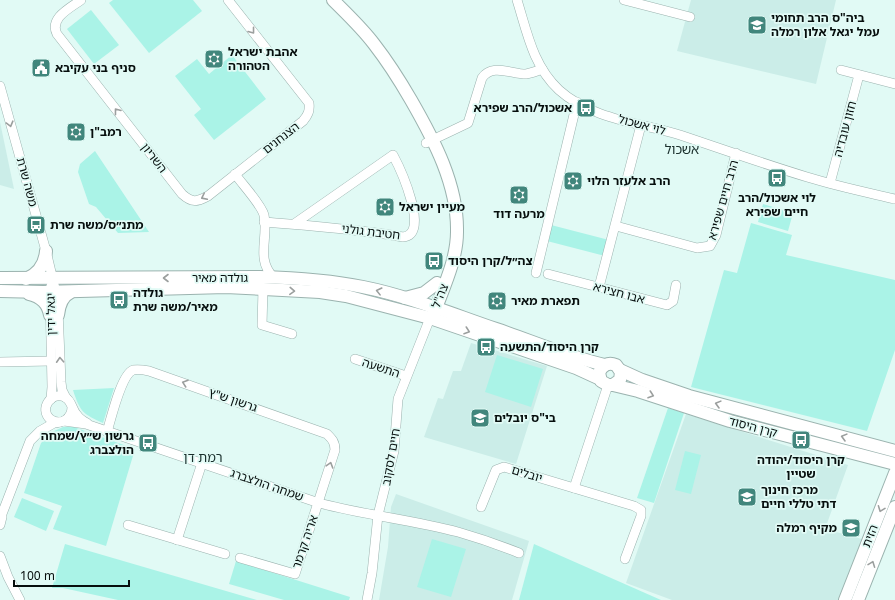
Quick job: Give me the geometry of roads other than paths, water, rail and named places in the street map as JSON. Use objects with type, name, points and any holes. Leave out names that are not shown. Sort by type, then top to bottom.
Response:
[{"type":"main road","name":"צה\"ל","points":[[322,0],[370,50],[430,142],[449,209],[450,234],[445,261],[437,283],[432,311]]},
{"type":"main road","name":"צה\"ל","points":[[333,0],[364,32],[379,50],[398,78],[449,180],[456,208],[457,234],[452,263],[432,311]]},
{"type":"main road","points":[[25,279],[33,276],[39,270],[44,260],[46,251]]},
{"type":"main road","name":"גולדה מאיר","points":[[0,278],[274,278],[307,280],[362,287],[405,298],[432,311]]},
{"type":"main road","points":[[405,298],[424,293],[437,283]]},
{"type":"main road","name":"גולדה מאיר","points":[[0,292],[71,292],[219,287],[320,292],[432,311]]},
{"type":"main road","points":[[22,292],[35,296],[44,301],[54,315],[62,299],[65,295],[71,292]]},
{"type":"main road","points":[[432,311],[580,358],[605,365],[614,364],[620,370],[620,380],[607,383],[600,371],[605,365]]},
{"type":"main road","name":"קרן היסוד","points":[[432,311],[576,368],[607,383],[638,391],[730,421],[895,464]]},
{"type":"main road","name":"קרן היסוד","points":[[620,370],[642,380],[689,396],[895,451]]},
{"type":"main road","points":[[872,445],[884,444],[895,440]]},
{"type":"main road","points":[[868,457],[885,468],[890,487]]},
{"type":"main road","name":"הזית","points":[[845,600],[895,473]]},
{"type":"main road","name":"הזית","points":[[858,600],[891,526],[895,507]]},
{"type":"street","name":"השריון","points":[[81,0],[59,16],[55,29],[57,34],[182,194],[188,200],[201,200],[234,174]]},
{"type":"street","name":"הצנחנים","points":[[228,0],[309,103],[310,109],[303,122],[234,174]]},
{"type":"street","name":"לוי אשכול","points":[[517,0],[528,38],[542,69],[559,90],[594,111],[736,153],[830,183],[895,199]]},
{"type":"street","points":[[624,0],[690,17]]},
{"type":"street","points":[[430,142],[468,123],[482,78],[485,73],[494,70],[526,74],[542,69]]},
{"type":"street","points":[[841,70],[895,84]]},
{"type":"street","name":"חזון עובדיה","points":[[830,183],[859,75]]},
{"type":"street","name":"משה שרת","points":[[0,86],[46,251],[52,278]]},
{"type":"street","points":[[536,273],[577,102]]},
{"type":"street","points":[[599,287],[641,125]]},
{"type":"street","name":"הרב חיים שפירא","points":[[616,226],[697,248],[710,246],[716,235],[736,153]]},
{"type":"street","name":"חטיבת גולני","points":[[264,222],[333,227],[403,237],[408,236],[412,233],[414,228],[414,214],[405,178],[393,155],[294,224]]},
{"type":"street","points":[[234,174],[264,214],[264,259],[266,267],[274,278]]},
{"type":"street","points":[[249,278],[258,270],[264,259]]},
{"type":"street","name":"אבו חצירא","points":[[548,274],[667,305],[673,302],[676,285]]},
{"type":"street","name":"יגאל ידין","points":[[52,278],[54,315],[62,386],[66,398]]},
{"type":"street","points":[[263,289],[262,325],[292,334]]},
{"type":"street","name":"חיים לסקוב","points":[[367,600],[372,573],[378,515],[394,451],[398,400],[432,311]]},
{"type":"street","name":"יגאל ידין","points":[[51,399],[54,315]]},
{"type":"street","name":"התשעה","points":[[355,359],[406,376]]},
{"type":"street","points":[[0,362],[52,362]]},
{"type":"street","name":"גרשון ש\"ץ","points":[[107,432],[127,375],[133,370],[141,369],[149,371],[326,434],[333,440],[335,450],[318,503]]},
{"type":"street","points":[[574,488],[607,383]]},
{"type":"street","points":[[0,525],[2,520],[1,512],[10,494],[30,441],[40,431],[54,423],[62,422],[70,416],[72,407],[69,400],[58,396],[51,399],[46,406],[44,422],[40,431]]},
{"type":"street","name":"שמחה הולצברג","points":[[72,407],[76,415],[89,425]]},
{"type":"street","points":[[46,410],[52,420],[62,422]]},
{"type":"street","name":"שמחה הולצברג","points":[[62,422],[78,422],[89,425],[318,503],[349,511],[378,515],[457,532],[519,553]]},
{"type":"street","points":[[177,540],[202,463]]},
{"type":"street","name":"יובלים","points":[[481,507],[496,470],[504,467],[634,506],[641,510],[641,516],[625,559]]},
{"type":"street","points":[[0,501],[10,494]]},
{"type":"street","name":"אריה קרמר","points":[[240,558],[295,574],[318,503]]},
{"type":"street","points":[[128,525],[225,554]]},
{"type":"street","points":[[0,556],[8,577],[20,600]]},
{"type":"place","name":"ביה\"ס הרב תחומי עמל יגאל אלון רמלה","points":[[757,25]]},
{"type":"place","name":"אהבת ישראל הטהורה","points":[[214,59]]},
{"type":"place","name":"סניף בני עקיבא","points":[[41,68]]},
{"type":"place","name":"אשכול/הרב שפירא","points":[[586,108]]},
{"type":"place","name":"רמב\"ן","points":[[76,132]]},
{"type":"place","name":"לוי אשכול/הרב חיים שפירא","points":[[777,178]]},
{"type":"place","name":"הרב אלעזר הלוי","points":[[573,181]]},
{"type":"place","name":"מרעה דוד","points":[[519,195]]},
{"type":"place","name":"מעיין ישראל","points":[[385,207]]},
{"type":"place","name":"מתנ״ס/משה שרת","points":[[36,225]]},
{"type":"place","name":"צה״ל/קרן היסוד","points":[[434,261]]},
{"type":"place","name":"גולדה מאיר/משה שרת","points":[[119,300]]},
{"type":"place","name":"תפארת מאיר","points":[[497,301]]},
{"type":"place","name":"קרן היסוד/התשעה","points":[[486,347]]},
{"type":"place","name":"בי\"ס יובלים","points":[[480,418]]},
{"type":"place","name":"קרן היסוד/יהודה שטיין","points":[[801,440]]},
{"type":"place","name":"גרשון ש״ץ/שמחה הולצברג","points":[[148,443]]},
{"type":"place","name":"מרכז חינוך דתי טללי חיים","points":[[747,497]]},
{"type":"place","name":"מקיף רמלה","points":[[851,528]]},
{"type":"district","name":"אשכול","points":[[682,149]]},
{"type":"district","name":"רמת דן","points":[[203,457]]}]
